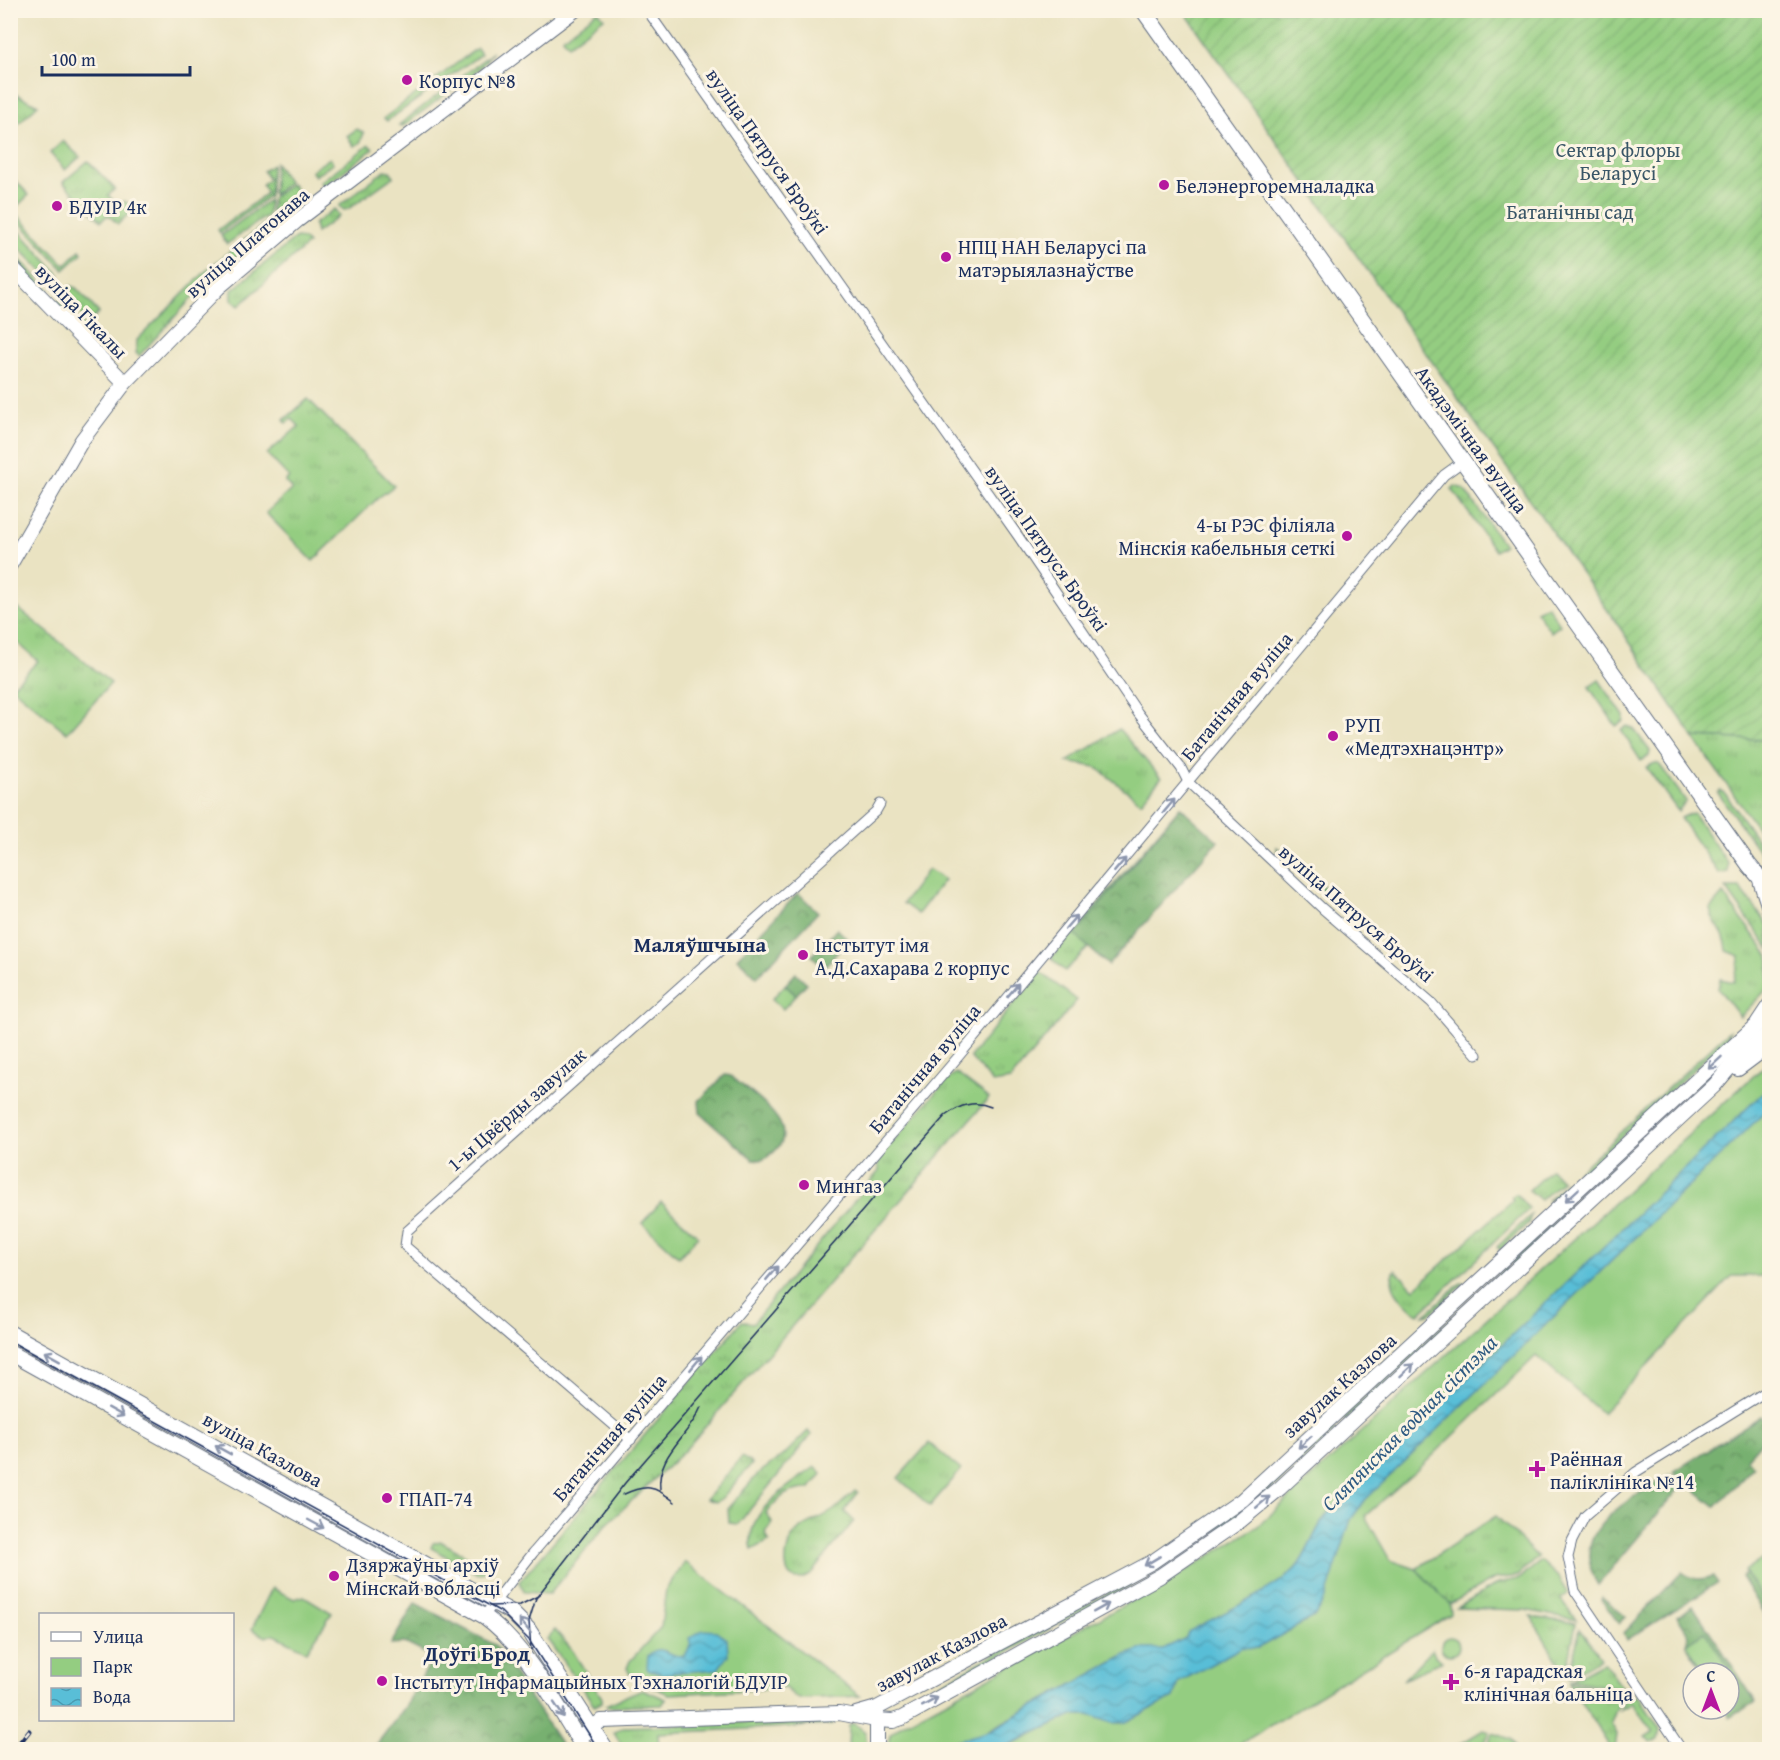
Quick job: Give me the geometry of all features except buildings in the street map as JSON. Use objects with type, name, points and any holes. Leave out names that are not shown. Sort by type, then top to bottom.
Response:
[{"type":"main road","name":"вуліца Платонава","points":[[10,566],[82,440],[125,383],[218,288],[298,220],[575,10]]},
{"type":"main road","name":"Акадэмічная вуліца","points":[[1143,10],[1765,886],[1770,909]]},
{"type":"main road","name":"вуліца Гікалы","points":[[10,265],[125,383]]},
{"type":"main road","points":[[1766,1022],[1770,1005]]},
{"type":"main road","name":"завулак Казлова","points":[[1714,1086],[1766,1022]]},
{"type":"main road","name":"завулак Казлова","points":[[877,1714],[1152,1562],[1242,1500],[1766,1022]]},
{"type":"main road","name":"завулак Казлова","points":[[581,1744],[592,1727],[601,1721],[877,1714],[893,1721],[1160,1576],[1240,1521],[1714,1086],[1770,1045]]},
{"type":"main road","name":"вуліца Казлова","points":[[10,1333],[495,1601],[511,1612],[528,1629],[606,1749]]},
{"type":"main road","name":"вуліца Казлова","points":[[10,1353],[484,1616],[497,1625],[520,1651],[581,1744]]},
{"type":"main road","points":[[1334,1416],[1345,1427]]},
{"type":"main road","name":"завулак Казлова","points":[[877,1714],[878,1749]]},
{"type":"street","name":"вуліца Пятруся Броўкі","points":[[647,10],[1025,545],[1138,713],[1181,768],[1188,783],[1323,909],[1431,1002],[1477,1055]]},
{"type":"street","name":"Батанічная вуліца","points":[[484,1616],[533,1552],[631,1440],[1188,783],[1200,765],[1444,475],[1462,462]]},
{"type":"street","name":"1-ы Цвёрды завулак","points":[[631,1440],[405,1246],[407,1231],[876,811],[880,804]]},
{"type":"street","points":[[1682,1749],[1575,1591],[1568,1557],[1576,1529],[1597,1504],[1636,1472],[1770,1389]]},
{"type":"green space","points":[[598,11],[604,18],[568,45],[562,38]]},
{"type":"green space","name":"Батанічны сад","points":[[1184,11],[1769,11],[1769,740],[1693,737],[1618,625]]},
{"type":"green space","points":[[477,48],[481,54],[387,121],[384,118]]},
{"type":"green space","points":[[493,52],[478,70],[403,126],[399,125]]},
{"type":"green space","points":[[11,92],[38,105],[10,130]]},
{"type":"green space","points":[[357,129],[364,133],[360,143],[354,146],[347,136]]},
{"type":"green space","points":[[63,141],[80,157],[65,170],[50,153]]},
{"type":"green space","points":[[369,145],[373,149],[324,186],[320,182]]},
{"type":"green space","points":[[330,158],[333,163],[315,176],[311,171]]},
{"type":"green space","points":[[88,161],[115,189],[108,195],[118,206],[125,201],[134,209],[118,224],[108,215],[101,221],[63,182]]},
{"type":"green space","points":[[275,163],[289,182],[273,195]]},
{"type":"green space","points":[[272,165],[269,196],[220,233],[218,230],[267,193],[262,185],[269,179],[263,171]]},
{"type":"green space","points":[[385,170],[390,171],[394,176],[348,209],[344,210],[339,206]]},
{"type":"green space","points":[[14,179],[29,195],[13,210],[65,265],[80,250],[82,253],[64,270],[11,213],[11,182]]},
{"type":"green space","points":[[291,184],[298,192],[271,212],[272,198]]},
{"type":"green space","points":[[301,195],[303,201],[215,273],[139,356],[136,353],[137,340],[209,268]]},
{"type":"green space","points":[[269,200],[268,215],[227,244],[221,236]]},
{"type":"green space","points":[[334,209],[339,216],[316,233],[314,224]]},
{"type":"green space","points":[[11,222],[60,275],[53,282],[11,240]]},
{"type":"green space","points":[[296,238],[303,239],[308,244],[239,306],[232,300],[232,290]]},
{"type":"green space","points":[[10,249],[49,290],[47,292],[44,292],[11,256]]},
{"type":"green space","points":[[71,286],[76,288],[99,313],[91,321],[87,321],[64,293]]},
{"type":"green space","points":[[58,300],[104,347],[107,355],[56,305]]},
{"type":"green space","points":[[308,399],[394,486],[378,498],[313,561],[266,513],[292,489],[285,482],[289,477],[267,454],[299,426],[292,419],[286,423],[284,420]]},
{"type":"green space","points":[[1455,486],[1464,489],[1504,545],[1495,551],[1452,489]]},
{"type":"green space","points":[[10,602],[111,683],[67,733],[12,687],[38,661],[11,637]]},
{"type":"green space","points":[[1547,605],[1560,625],[1551,632],[1536,611]]},
{"type":"green space","points":[[1599,680],[1624,716],[1624,721],[1616,726],[1589,687]]},
{"type":"green space","points":[[1627,726],[1633,728],[1650,751],[1649,756],[1641,761],[1621,730]]},
{"type":"green space","points":[[1119,729],[1161,778],[1141,802],[1096,767],[1067,762]]},
{"type":"green space","points":[[1693,737],[1769,740],[1769,845]]},
{"type":"green space","points":[[1655,763],[1659,764],[1686,801],[1678,811],[1646,767]]},
{"type":"green space","points":[[1724,792],[1769,857],[1769,865],[1718,793]]},
{"type":"green space","points":[[1180,807],[1185,810],[1109,963],[1090,946],[1065,971],[1051,958]]},
{"type":"green space","points":[[1180,807],[1218,841],[1108,965],[1075,935]]},
{"type":"green space","points":[[1693,813],[1728,864],[1728,872],[1719,874],[1680,818]]},
{"type":"green space","points":[[1277,847],[1329,891],[1321,891],[1277,852]]},
{"type":"green space","points":[[928,869],[944,880],[918,914],[903,903]]},
{"type":"green space","points":[[1726,888],[1740,888],[1769,926],[1769,949]]},
{"type":"green space","points":[[798,893],[818,912],[757,977],[737,958]]},
{"type":"green space","points":[[1723,894],[1769,956],[1769,987],[1740,1017],[1718,988],[1720,979],[1734,982],[1740,956],[1727,951],[1724,938],[1711,914],[1710,909]]},
{"type":"green space","points":[[837,929],[849,940],[824,967],[812,956]]},
{"type":"green space","points":[[1040,972],[1077,1000],[1010,1080],[993,1083],[970,1057]]},
{"type":"green space","points":[[796,973],[807,983],[796,995],[785,985]]},
{"type":"green space","points":[[785,985],[796,995],[783,1009],[772,999]]},
{"type":"green space","points":[[1769,1021],[1769,1027],[1514,1265],[1512,1262]]},
{"type":"green space","points":[[1730,1030],[1728,1037],[1556,1198],[1547,1201]]},
{"type":"green space","points":[[1769,1062],[1769,1087],[1329,1512],[1301,1561],[1288,1576],[1188,1632],[1186,1638],[1173,1645],[1159,1650],[1126,1655],[978,1736],[944,1743],[937,1749],[887,1750],[890,1734],[901,1725],[1176,1577],[1258,1526]]},
{"type":"green space","points":[[956,1073],[989,1098],[686,1449],[606,1525],[549,1594],[525,1592],[519,1582],[742,1321],[753,1323],[879,1171],[878,1159],[943,1084]]},
{"type":"green space","points":[[725,1075],[731,1076],[766,1105],[782,1127],[783,1138],[777,1149],[762,1160],[753,1159],[700,1113],[699,1101]]},
{"type":"green space","points":[[1769,1108],[1769,1276],[1732,1276],[1602,1413],[1536,1356],[1425,1463],[1365,1516],[1390,1560],[1416,1569],[1450,1604],[1451,1614],[1232,1749],[1000,1750],[1072,1715],[1089,1715],[1119,1723],[1126,1722],[1174,1697],[1179,1682],[1242,1647],[1258,1648],[1314,1617],[1351,1519],[1365,1500]]},
{"type":"green space","points":[[1551,1169],[1562,1181],[1541,1200],[1529,1190]]},
{"type":"green space","points":[[1516,1194],[1529,1209],[1419,1314],[1401,1299],[1392,1282],[1395,1270],[1414,1289],[1513,1200],[1511,1197]]},
{"type":"green space","points":[[661,1202],[698,1236],[679,1257],[642,1223]]},
{"type":"green space","points":[[1531,1215],[1529,1222],[1500,1250],[1497,1247]]},
{"type":"green space","points":[[1506,1268],[1508,1270],[1345,1421],[1344,1417]]},
{"type":"green space","points":[[1462,1282],[1464,1284],[1430,1314],[1424,1315]]},
{"type":"green space","points":[[1761,1416],[1769,1425],[1769,1433],[1746,1459],[1754,1466],[1716,1507],[1673,1472]]},
{"type":"green space","points":[[1332,1428],[1335,1431],[1251,1507],[1158,1570],[914,1703],[911,1699],[1160,1565],[1249,1503]]},
{"type":"green space","points":[[808,1431],[811,1435],[738,1524],[729,1523],[728,1508],[758,1474],[787,1452]]},
{"type":"green space","points":[[929,1443],[961,1470],[930,1506],[898,1478]]},
{"type":"green space","points":[[742,1457],[752,1464],[722,1498],[716,1502],[706,1499]]},
{"type":"green space","points":[[815,1467],[822,1474],[810,1489],[790,1492],[766,1513],[772,1522],[765,1533],[769,1541],[752,1550],[751,1536],[754,1524],[761,1512],[781,1492]]},
{"type":"green space","points":[[1670,1475],[1682,1485],[1598,1585],[1590,1565],[1590,1548],[1596,1532],[1622,1505]]},
{"type":"green space","points":[[855,1491],[858,1493],[844,1511],[854,1521],[810,1575],[800,1579],[793,1578],[786,1567],[786,1559],[787,1550],[794,1535],[807,1524],[834,1510]]},
{"type":"green space","points":[[1496,1516],[1538,1557],[1517,1576],[1494,1579],[1450,1604],[1416,1569]]},
{"type":"green space","points":[[440,1541],[486,1567],[486,1571],[478,1574],[431,1548],[433,1543]]},
{"type":"green space","points":[[1767,1556],[1770,1560],[1769,1606],[1744,1572]]},
{"type":"green space","points":[[1769,1558],[1769,1622],[1741,1577]]},
{"type":"green space","points":[[1541,1561],[1558,1577],[1568,1593],[1561,1599],[1576,1620],[1525,1610],[1457,1608],[1498,1583],[1519,1579]]},
{"type":"green space","points":[[685,1562],[860,1696],[798,1699],[785,1688],[669,1694],[632,1679],[627,1668],[630,1661],[661,1627],[666,1589]]},
{"type":"green space","points":[[1682,1572],[1697,1579],[1713,1576],[1717,1583],[1627,1640],[1624,1633]]},
{"type":"green space","points":[[272,1588],[294,1599],[304,1596],[332,1613],[307,1651],[273,1634],[266,1637],[252,1629]]},
{"type":"green space","points":[[1602,1597],[1625,1616],[1619,1624],[1601,1599]]},
{"type":"green space","points":[[415,1603],[495,1645],[564,1749],[373,1749],[405,1707],[430,1663],[429,1655],[405,1643],[391,1644]]},
{"type":"green space","points":[[1693,1606],[1729,1661],[1697,1661],[1686,1644],[1689,1635],[1677,1616]]},
{"type":"green space","points":[[1531,1617],[1576,1623],[1566,1675]]},
{"type":"green space","points":[[1580,1628],[1601,1658],[1569,1677]]},
{"type":"green space","points":[[555,1630],[572,1650],[602,1698],[602,1702],[595,1706],[547,1639]]},
{"type":"green space","points":[[1705,1632],[1724,1661],[1698,1661],[1686,1644]]},
{"type":"green space","points":[[1450,1637],[1456,1640],[1459,1646],[1456,1652],[1450,1655],[1444,1652],[1441,1646],[1444,1640]]},
{"type":"green space","points":[[1432,1649],[1435,1656],[1442,1661],[1403,1680]]},
{"type":"green space","points":[[1604,1662],[1623,1689],[1571,1680]]},
{"type":"green space","points":[[1741,1679],[1756,1702],[1741,1711]]},
{"type":"green space","points":[[1569,1682],[1623,1692],[1611,1723],[1617,1734],[1615,1749],[1611,1749]]},
{"type":"green space","points":[[642,1689],[666,1699],[662,1705],[608,1707],[606,1705]]},
{"type":"green space","points":[[1626,1695],[1639,1697],[1660,1729],[1658,1740],[1651,1742],[1645,1737],[1653,1732],[1632,1703],[1620,1710]]},
{"type":"green space","points":[[834,1719],[833,1725],[658,1733],[659,1749],[624,1749],[614,1733],[623,1727]]},
{"type":"green space","points":[[854,1723],[865,1732],[868,1749],[848,1749],[849,1725]]},
{"type":"green space","points":[[1483,1730],[1490,1732],[1481,1749],[1452,1749]]},
{"type":"green space","points":[[1493,1733],[1511,1739],[1515,1746],[1510,1749],[1485,1749]]},
{"type":"water","points":[[1769,1087],[1769,1108],[1365,1500],[1351,1519],[1326,1597],[1314,1617],[1258,1648],[1242,1647],[1179,1682],[1174,1697],[1126,1722],[1112,1723],[1089,1715],[1072,1715],[1000,1749],[937,1749],[944,1744],[987,1732],[1126,1655],[1143,1649],[1163,1649],[1186,1638],[1188,1632],[1288,1576],[1301,1561],[1329,1512]]},
{"type":"water","points":[[703,1630],[716,1631],[727,1639],[728,1655],[718,1669],[660,1674],[647,1669],[648,1656],[653,1652],[662,1650],[674,1655],[685,1655],[691,1646],[689,1638]]},
{"type":"tram line","points":[[531,1650],[529,1621],[536,1598],[625,1483],[945,1116],[967,1105],[979,1104],[991,1107]]},
{"type":"tram line","points":[[10,1341],[501,1612],[529,1640],[599,1750]]},
{"type":"tram line","points":[[660,1490],[663,1466],[701,1407]]},
{"type":"tram line","points":[[622,1495],[637,1489],[650,1488],[661,1492],[675,1502]]},
{"type":"tram line","points":[[489,1606],[520,1605],[538,1596]]},
{"type":"railway","points":[[14,1750],[29,1731]]},
{"type":"place","name":"Корпус №8","points":[[407,80]]},
{"type":"place","name":"Белэнергоремналадка","points":[[1164,185]]},
{"type":"place","name":"БДУІР 4к","points":[[57,206]]},
{"type":"place","name":"НПЦ НАН Беларусі па матэрыялазнаўстве","points":[[946,257]]},
{"type":"place","name":"4-ы РЭС філіяла Мінскія кабельныя сеткі","points":[[1347,536]]},
{"type":"place","name":"РУП «Медтэхнацэнтр»","points":[[1333,736]]},
{"type":"place","name":"Інстытут імя А.Д.Сахарава 2 корпус","points":[[803,955]]},
{"type":"place","name":"Мингаз","points":[[804,1185]]},
{"type":"place","name":"Раённая паліклініка №14","points":[[1537,1469]]},
{"type":"place","name":"ГПАП-74","points":[[387,1498]]},
{"type":"place","name":"Дзяржаўны архіў Мінскай вобласці","points":[[334,1576]]},
{"type":"place","name":"Інстытут Інфармацыйных Тэхналогій БДУІР","points":[[382,1681]]},
{"type":"place","name":"6-я гарадская клінічная бальніца","points":[[1451,1682]]},
{"type":"district","name":"Маляўшчына","points":[[700,944]]},
{"type":"district","name":"Доўгі Брод","points":[[477,1653]]},
{"type":"park label","name":"Сектар флоры Беларусі","points":[[1618,160]]},
{"type":"water label","name":"Сляпянская водная сістэма","points":[[1409,1423]]}]
